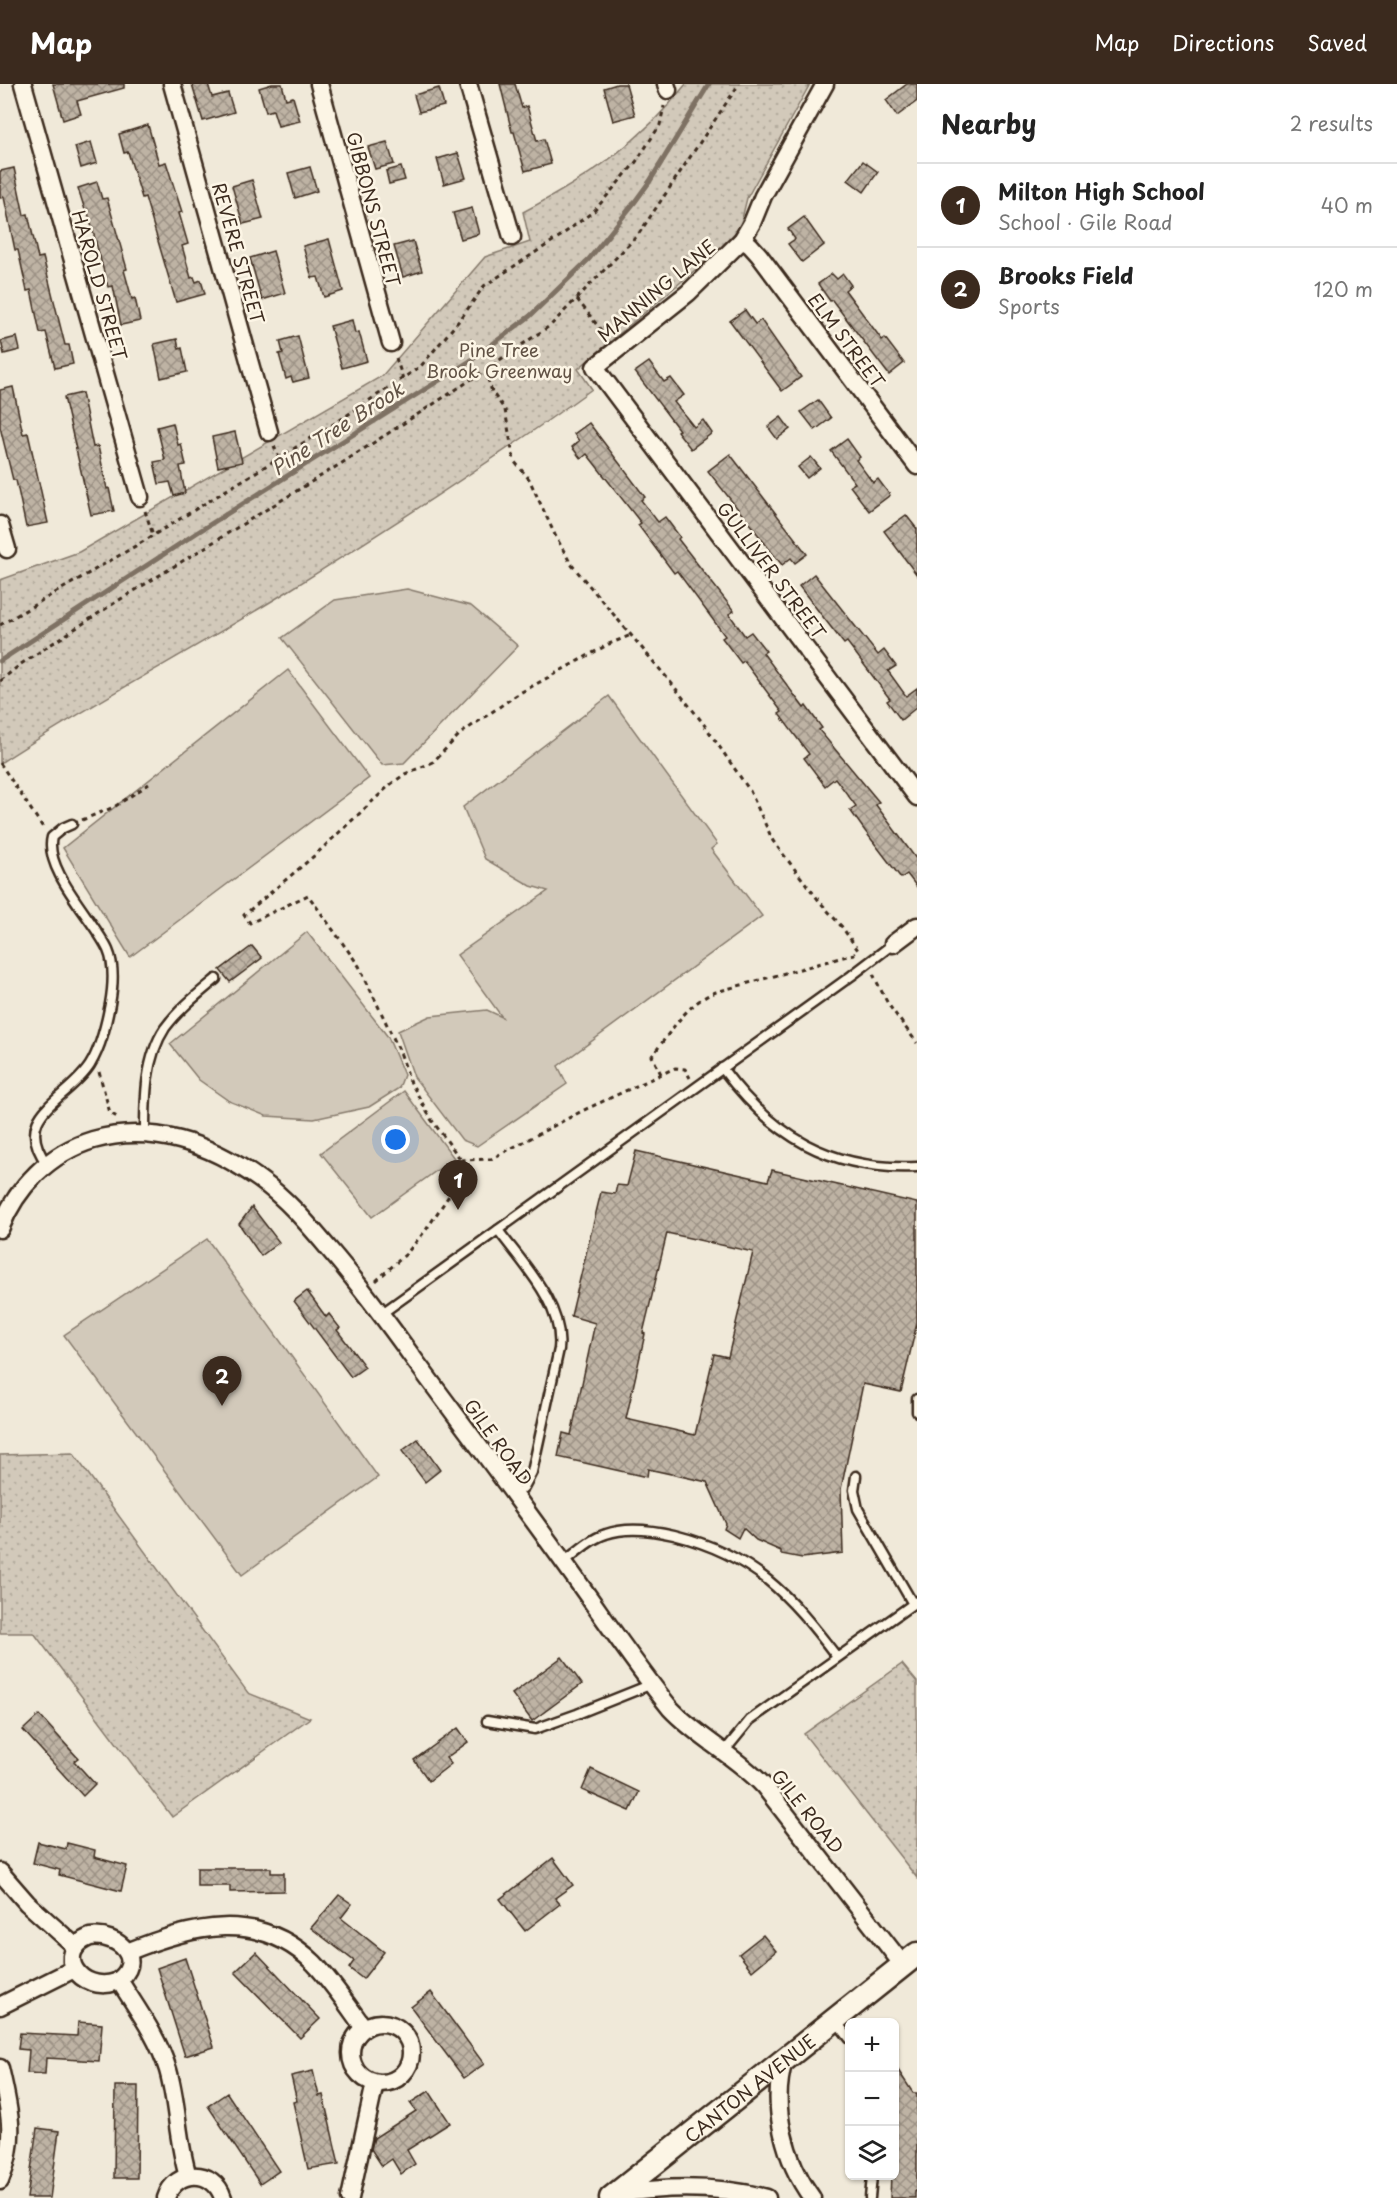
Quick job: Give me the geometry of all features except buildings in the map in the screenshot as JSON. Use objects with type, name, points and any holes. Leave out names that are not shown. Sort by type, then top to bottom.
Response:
[{"type":"main road","name":"CANTON AVENUE","points":[[614,2196],[910,1960]]},
{"type":"street","name":"HAROLD STREET","points":[[23,84],[140,497]]},
{"type":"street","name":"REVERE STREET","points":[[172,84],[269,432]]},
{"type":"street","name":"GIBBONS STREET","points":[[319,84],[391,343]]},
{"type":"street","points":[[468,84],[512,237]]},
{"type":"street","name":"MANNING LANE","points":[[595,367],[688,293],[742,240],[763,196],[825,84]]},
{"type":"street","name":"ELM STREET","points":[[742,240],[759,255],[917,466]]},
{"type":"street","name":"GULLIVER STREET","points":[[595,367],[917,797]]},
{"type":"street","points":[[0,525],[7,549]]},
{"type":"street","points":[[893,944],[917,926]]},
{"type":"street","name":"GILE ROAD","points":[[0,1229],[23,1188],[46,1164],[86,1142],[116,1135],[144,1133],[202,1147],[226,1158],[261,1181],[305,1221],[381,1314],[678,1718],[750,1772],[764,1786],[910,1960]]},
{"type":"street","points":[[0,1872],[27,1903],[76,1947]]},
{"type":"street","points":[[127,1952],[171,1936],[209,1927],[246,1928],[264,1932],[282,1939],[312,1962],[330,1981],[364,2028]]},
{"type":"street","points":[[100,1936],[116,1940],[127,1952],[128,1967],[119,1980],[108,1984],[96,1984],[80,1977],[74,1969],[72,1959],[76,1947],[86,1939],[100,1936]]},
{"type":"street","points":[[0,2006],[74,1969]]},
{"type":"street","points":[[119,1980],[161,2050],[174,2094],[182,2153],[188,2176]]},
{"type":"street","points":[[379,2023],[394,2026],[406,2037],[411,2050],[410,2061],[403,2074],[390,2082],[375,2083],[358,2073],[351,2058],[353,2042],[364,2028],[379,2023]]},
{"type":"street","points":[[784,2061],[779,2083],[781,2124],[794,2165],[812,2198]]},
{"type":"street","points":[[0,2068],[12,2129],[9,2151],[0,2181]]},
{"type":"street","points":[[350,2198],[375,2083]]},
{"type":"street","points":[[166,2198],[175,2183],[188,2176],[198,2175],[212,2181],[219,2188],[223,2198]]},
{"type":"street","points":[[614,2196],[655,2189],[697,2187],[735,2191],[767,2198]]},
{"type":"lane","points":[[46,1164],[37,1149],[36,1123],[45,1109],[82,1075],[95,1056],[103,1033],[112,980],[111,958],[102,940],[80,910],[65,884],[51,851],[52,837],[72,824]]},
{"type":"lane","points":[[381,1314],[893,944]]},
{"type":"lane","points":[[144,1133],[149,1072],[159,1039],[182,1009],[216,979]]},
{"type":"lane","points":[[723,1068],[745,1098],[767,1119],[809,1146],[846,1160],[871,1166],[917,1167]]},
{"type":"lane","points":[[498,1230],[545,1294],[556,1316],[560,1332],[559,1349],[534,1464],[528,1480],[514,1496]]},
{"type":"lane","points":[[917,1399],[917,1412]]},
{"type":"lane","points":[[723,1753],[750,1720],[915,1602],[858,1509],[854,1490],[856,1476]]},
{"type":"lane","points":[[564,1562],[603,1534],[626,1530],[653,1531],[707,1544],[738,1559],[765,1576],[794,1603],[837,1657]]},
{"type":"lane","points":[[488,1721],[535,1729],[652,1684]]},
{"type":"lane","points":[[835,2020],[845,2034]]},
{"type":"lane","points":[[870,2198],[872,2180]]},
{"type":"path","points":[[0,681],[21,664],[116,602],[350,458],[551,325],[638,235],[739,84]]},
{"type":"path","points":[[0,625],[337,423],[421,366],[462,317],[484,286],[594,212],[636,162],[660,125],[667,87]]},
{"type":"path","points":[[577,299],[616,350]]},
{"type":"path","points":[[391,343],[403,380]]},
{"type":"path","points":[[485,370],[492,392],[505,410],[514,461],[529,479],[571,564],[703,723],[750,791],[773,841],[842,927],[868,964],[888,1004],[917,1043]]},
{"type":"path","points":[[140,497],[153,535]]},
{"type":"path","points":[[363,1291],[406,1254],[426,1230],[452,1191],[461,1169],[461,1160],[431,1119],[410,1081],[400,1052],[359,966],[308,895],[250,923],[244,915],[322,849],[390,784],[405,774],[433,762],[460,734],[486,715],[548,677],[609,644],[631,635]]},
{"type":"path","points":[[0,763],[40,824],[52,837]]},
{"type":"path","points":[[72,824],[114,807],[149,784]]},
{"type":"path","points":[[661,1074],[652,1056],[698,1000],[716,992],[860,953]]},
{"type":"path","points":[[95,1056],[110,1113],[144,1133]]},
{"type":"path","points":[[461,1160],[491,1160],[582,1111],[675,1068],[684,1069],[697,1087]]},
{"type":"green space","name":"Pine Tree Brook Greenway","points":[[686,84],[810,84],[747,198],[740,227],[720,249],[578,369],[592,389],[479,468],[324,569],[0,763],[0,580],[79,552],[382,376],[485,257],[530,242],[523,212],[569,186],[612,157],[650,124]]},
{"type":"green space","points":[[407,589],[471,606],[518,646],[404,763],[382,765],[282,638],[335,600]]},
{"type":"green space","points":[[288,670],[369,778],[130,957],[63,848]]},
{"type":"green space","points":[[609,696],[717,844],[711,849],[762,916],[558,1066],[567,1084],[477,1146],[462,1140],[414,1077],[398,1031],[430,1016],[487,1010],[502,1017],[457,955],[548,891],[531,886],[485,859],[463,807]]},
{"type":"green space","points":[[307,932],[388,1037],[404,1075],[399,1088],[369,1107],[314,1119],[266,1116],[229,1101],[199,1080],[170,1044]]},
{"type":"green space","points":[[404,1091],[454,1158],[372,1217],[321,1153]]},
{"type":"green space","points":[[207,1239],[378,1477],[242,1575],[64,1335]]},
{"type":"green space","points":[[73,1453],[248,1693],[310,1718],[172,1817],[34,1633],[0,1633],[0,1455]]},
{"type":"green space","points":[[902,1664],[917,1682],[917,1878],[804,1734]]},
{"type":"waterway","name":"Pine Tree Brook","points":[[0,661],[198,532],[470,361],[530,316],[589,259],[634,203],[650,181],[709,84]]},
{"type":"place","name":"Milton High School","points":[[458,1210]]},
{"type":"place","name":"Brooks Field","points":[[222,1406]]}]
